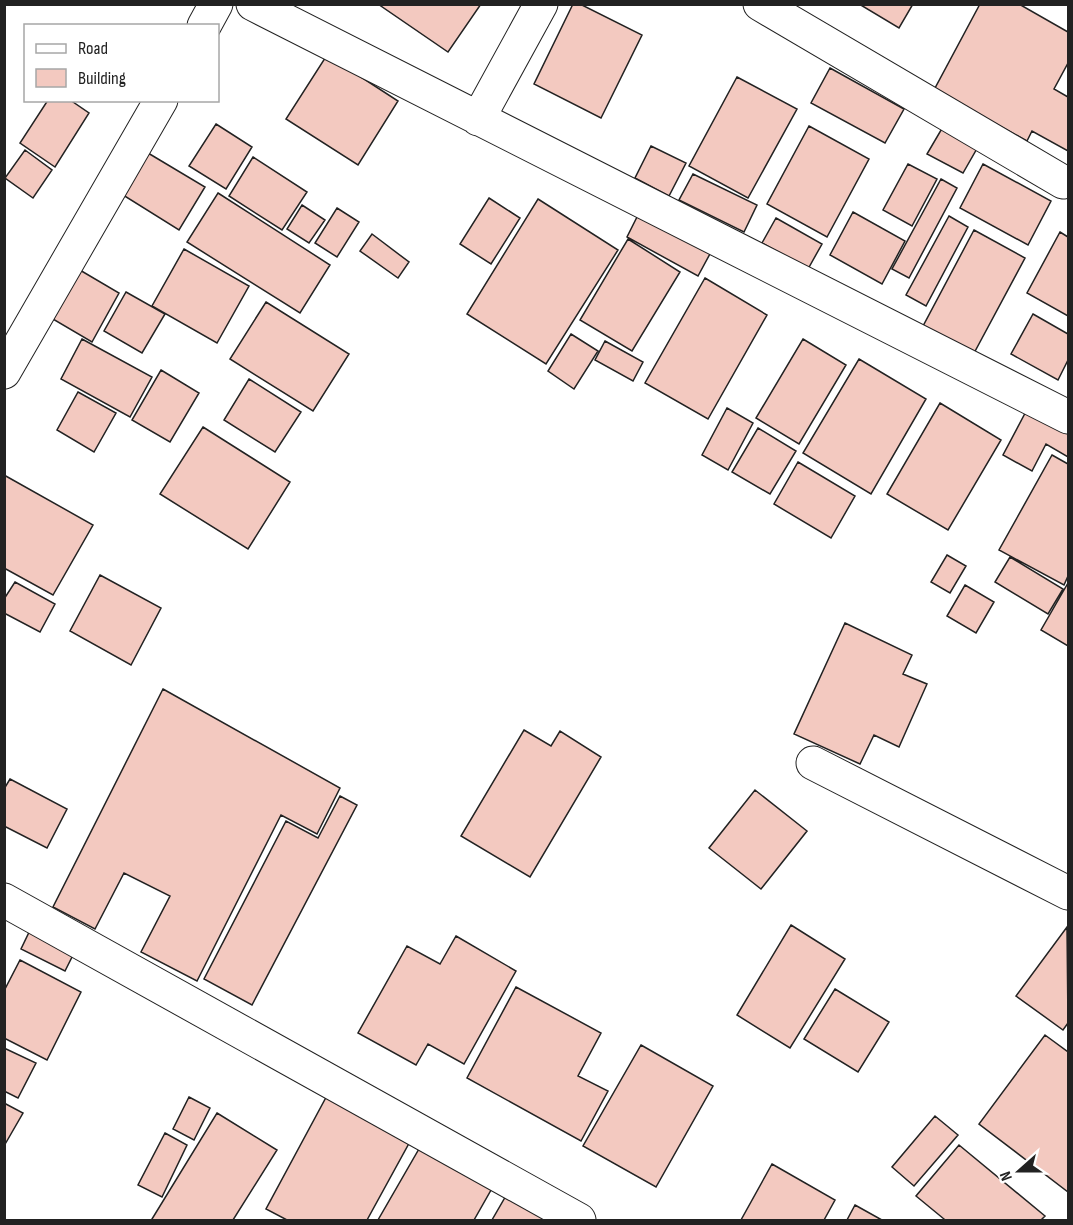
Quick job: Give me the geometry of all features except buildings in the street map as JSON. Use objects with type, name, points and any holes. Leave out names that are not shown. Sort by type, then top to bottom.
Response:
[{"type":"street","points":[[205,24],[216,4]]},
{"type":"street","points":[[254,4],[1068,417]]},
{"type":"street","points":[[478,119],[541,4]]},
{"type":"street","points":[[760,4],[1064,182]]},
{"type":"street","points":[[4,372],[160,102]]},
{"type":"street","points":[[813,764],[1068,893]]},
{"type":"street","points":[[4,900],[579,1221]]}]
